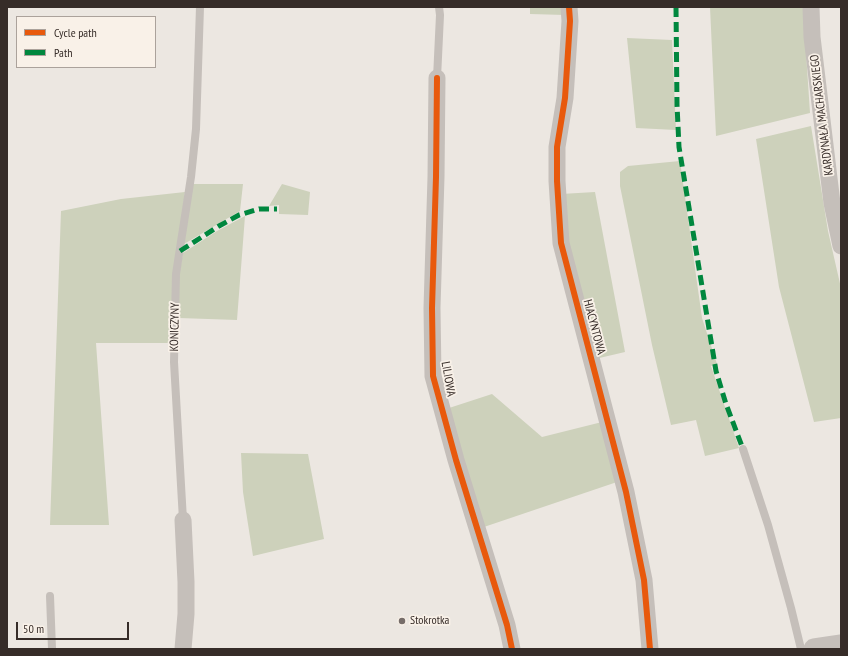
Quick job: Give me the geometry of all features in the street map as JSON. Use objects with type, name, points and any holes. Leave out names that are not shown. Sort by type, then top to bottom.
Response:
[{"type":"street","name":"HIACYNTOWA","points":[[569,7],[570,21],[565,98],[557,147],[557,181],[561,243],[626,492],[644,580],[650,649]]},
{"type":"street","name":"KARDYNAŁA MACHARSKIEGO","points":[[810,7],[812,37],[832,204],[841,246]]},
{"type":"street","name":"LILIOWA","points":[[437,78],[432,308],[433,376],[456,460],[507,625],[512,649]]},
{"type":"street","name":"KONICZYNY","points":[[183,520],[186,582],[184,649]]},
{"type":"street","points":[[814,649],[841,645]]},
{"type":"lane","name":"KONICZYNY","points":[[183,520],[174,362],[176,274],[191,177],[196,129],[200,7]]},
{"type":"lane","points":[[437,78],[440,15],[439,7]]},
{"type":"lane","points":[[743,449],[770,532],[801,649]]},
{"type":"lane","points":[[50,596],[52,649]]},
{"type":"green space","points":[[530,7],[565,7],[565,15],[530,14]]},
{"type":"green space","points":[[710,7],[803,7],[810,113],[716,136]]},
{"type":"green space","points":[[627,38],[672,40],[676,130],[636,128]]},
{"type":"green space","points":[[811,126],[828,231],[841,288],[841,418],[814,422],[779,287],[756,139]]},
{"type":"green space","points":[[680,161],[702,318],[717,364],[711,366],[739,448],[705,456],[696,420],[671,425],[652,345],[620,186],[620,172],[628,166]]},
{"type":"green space","points":[[193,184],[243,184],[240,211],[184,244]]},
{"type":"green space","points":[[282,184],[310,192],[308,215],[279,214],[279,205],[269,206]]},
{"type":"green space","points":[[185,192],[173,280],[170,343],[96,343],[109,525],[50,525],[61,211],[121,199]]},
{"type":"green space","points":[[595,192],[625,352],[595,359],[564,242],[561,194]]},
{"type":"green space","points":[[245,216],[237,320],[179,318],[179,275],[183,253],[217,231]]},
{"type":"green space","points":[[492,394],[542,437],[602,422],[617,482],[481,528],[446,409]]},
{"type":"green space","points":[[241,453],[308,454],[324,539],[253,556],[243,492]]},
{"type":"marked path","points":[[676,7],[679,147],[716,371],[726,404],[743,449]]},
{"type":"marked path","points":[[180,251],[239,215],[259,209],[277,209]]},
{"type":"cycle path","points":[[569,7],[570,21],[565,98],[557,147],[557,181],[561,243],[626,492],[644,580],[650,649]]},
{"type":"cycle path","points":[[437,78],[432,308],[433,376],[456,460],[507,625],[512,649]]},
{"type":"place","name":"Stokrotka","points":[[402,621]]}]
